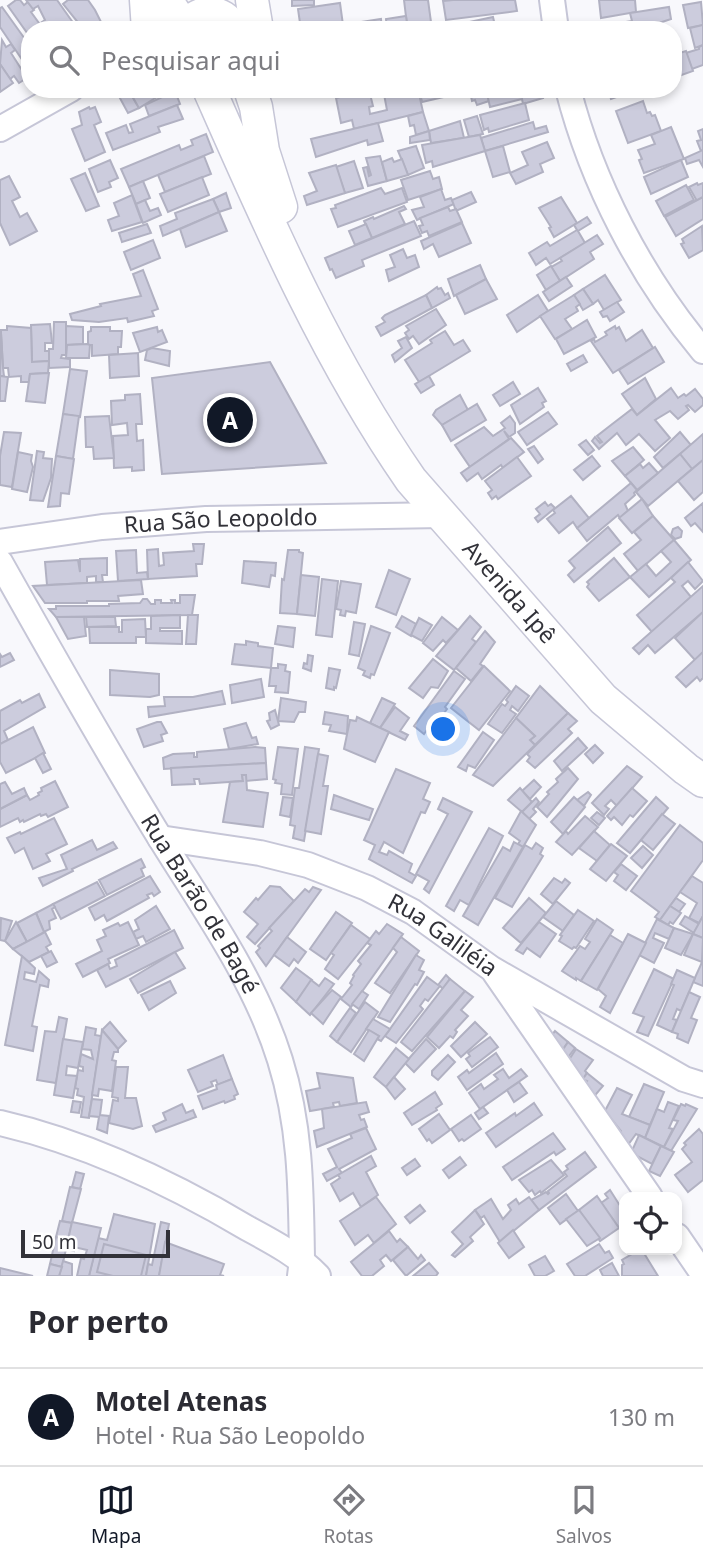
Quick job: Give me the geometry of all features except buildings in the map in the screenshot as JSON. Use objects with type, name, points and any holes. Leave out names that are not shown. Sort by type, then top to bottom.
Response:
[{"type":"main road","points":[[146,0],[147,21]]},
{"type":"main road","points":[[166,0],[212,18]]},
{"type":"main road","points":[[251,0],[255,21]]},
{"type":"main road","name":"Avenida Ipê","points":[[213,98],[312,314],[385,442],[411,480],[603,699],[703,781]]},
{"type":"main road","name":"Avenida Ipê","points":[[254,98],[263,151],[272,182],[347,374]]},
{"type":"street","points":[[212,18],[251,0]]},
{"type":"street","points":[[552,0],[555,21]]},
{"type":"street","points":[[0,129],[55,98]]},
{"type":"street","points":[[571,98],[588,156],[603,193],[643,264],[703,351]]},
{"type":"street","name":"Rua São Leopoldo","points":[[0,542],[102,527],[206,519],[442,516]]},
{"type":"street","name":"Rua Barão de Bagé","points":[[0,562],[105,748],[242,972],[266,1021],[280,1061],[300,1161],[307,1271]]},
{"type":"street","name":"Rua Galiléia","points":[[160,838],[260,853],[308,865],[367,888],[413,912],[492,969],[684,1079],[703,1085]]},
{"type":"street","points":[[492,969],[647,1192]]},
{"type":"street","points":[[0,1123],[131,1166],[226,1215],[307,1271]]},
{"type":"street","points":[[682,1243],[703,1274]]},
{"type":"place","name":"Motel Atenas","points":[[230,420]]}]
